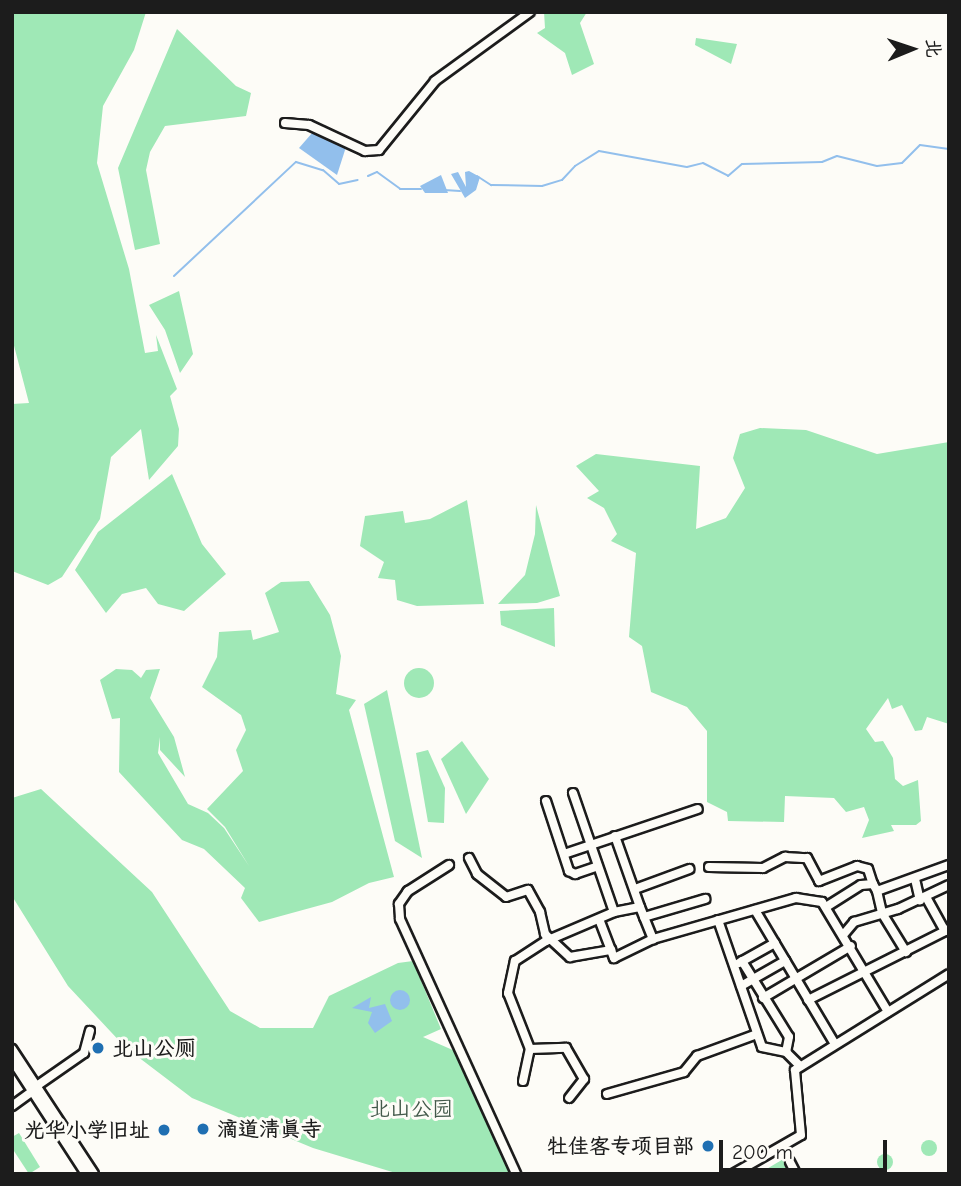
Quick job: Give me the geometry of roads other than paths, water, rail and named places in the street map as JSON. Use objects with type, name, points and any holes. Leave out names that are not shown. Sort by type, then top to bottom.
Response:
[{"type":"street","points":[[285,123],[309,125],[365,151],[379,150],[435,81],[530,12]]},
{"type":"street","points":[[573,793],[614,912]]},
{"type":"street","points":[[545,801],[564,854],[575,874],[598,866]]},
{"type":"street","points":[[564,854],[698,809]]},
{"type":"street","points":[[615,836],[653,939]]},
{"type":"street","points":[[709,867],[763,868],[785,857],[807,858],[819,881],[858,866],[868,869],[882,913],[906,952]]},
{"type":"street","points":[[469,858],[477,874],[506,897],[528,890],[550,939],[570,957],[611,950]]},
{"type":"street","points":[[826,907],[862,885],[875,888],[915,879],[949,864]]},
{"type":"street","points":[[449,865],[408,891],[399,904],[401,919],[516,1174]]},
{"type":"street","points":[[635,889],[689,869]]},
{"type":"street","points":[[808,1000],[864,969],[906,952],[947,930],[923,898],[915,879]]},
{"type":"street","points":[[844,934],[854,922],[923,898],[949,885]]},
{"type":"street","points":[[598,919],[614,958],[653,939],[796,898],[826,907],[888,1012]]},
{"type":"street","points":[[644,917],[705,899]]},
{"type":"street","points":[[523,1080],[530,1049],[508,993],[515,961],[550,939],[614,912],[640,907]]},
{"type":"street","points":[[755,910],[835,1044]]},
{"type":"street","points":[[718,920],[738,963],[789,1037],[786,1052]]},
{"type":"street","points":[[738,963],[775,943]]},
{"type":"street","points":[[764,998],[851,946]]},
{"type":"street","points":[[741,986],[785,961]]},
{"type":"street","points":[[738,963],[741,986],[762,1047],[786,1052],[800,1066]]},
{"type":"street","points":[[733,1174],[801,1135],[795,1070],[949,974]]},
{"type":"street","points":[[12,1106],[84,1053],[90,1031]]},
{"type":"street","points":[[607,1094],[684,1072],[697,1056],[757,1034]]},
{"type":"street","points":[[530,1049],[566,1048],[584,1079],[569,1098]]},
{"type":"street","points":[[12,1049],[94,1174]]},
{"type":"street","points":[[12,1060],[37,1087],[86,1174]]},
{"type":"street","points":[[790,1163],[796,1174]]},
{"type":"water","points":[[313,132],[346,147],[337,175],[299,148]]},
{"type":"water","points":[[469,171],[480,177],[476,190],[465,198],[451,174],[458,172],[466,187],[465,172]]},
{"type":"water","points":[[441,175],[448,193],[425,193],[420,186]]},
{"type":"water","points":[[400,990],[407,993],[410,1000],[407,1007],[400,1010],[393,1007],[390,1000],[393,993]]},
{"type":"water","points":[[371,997],[369,1008],[385,1004],[392,1021],[375,1033],[368,1023],[372,1012],[352,1008]]},
{"type":"waterway","points":[[477,176],[491,185],[542,186],[562,180],[575,166],[599,151],[687,167],[703,163],[728,176],[742,164],[822,162],[837,156],[877,166],[902,163],[920,145],[949,149]]},
{"type":"waterway","points":[[174,276],[296,162],[323,170],[339,184],[358,180]]},
{"type":"waterway","points":[[368,176],[377,172],[400,189],[421,189]]},
{"type":"waterway","points":[[444,190],[460,191]]},
{"type":"place","name":"北山公厕","points":[[98,1048]]},
{"type":"place","name":"滴道清真寺","points":[[203,1129]]},
{"type":"place","name":"光华小学旧址","points":[[164,1130]]},
{"type":"place","name":"牡佳客专项目部","points":[[708,1146]]},
{"type":"park label","name":"北山公园","points":[[411,1109]]}]
